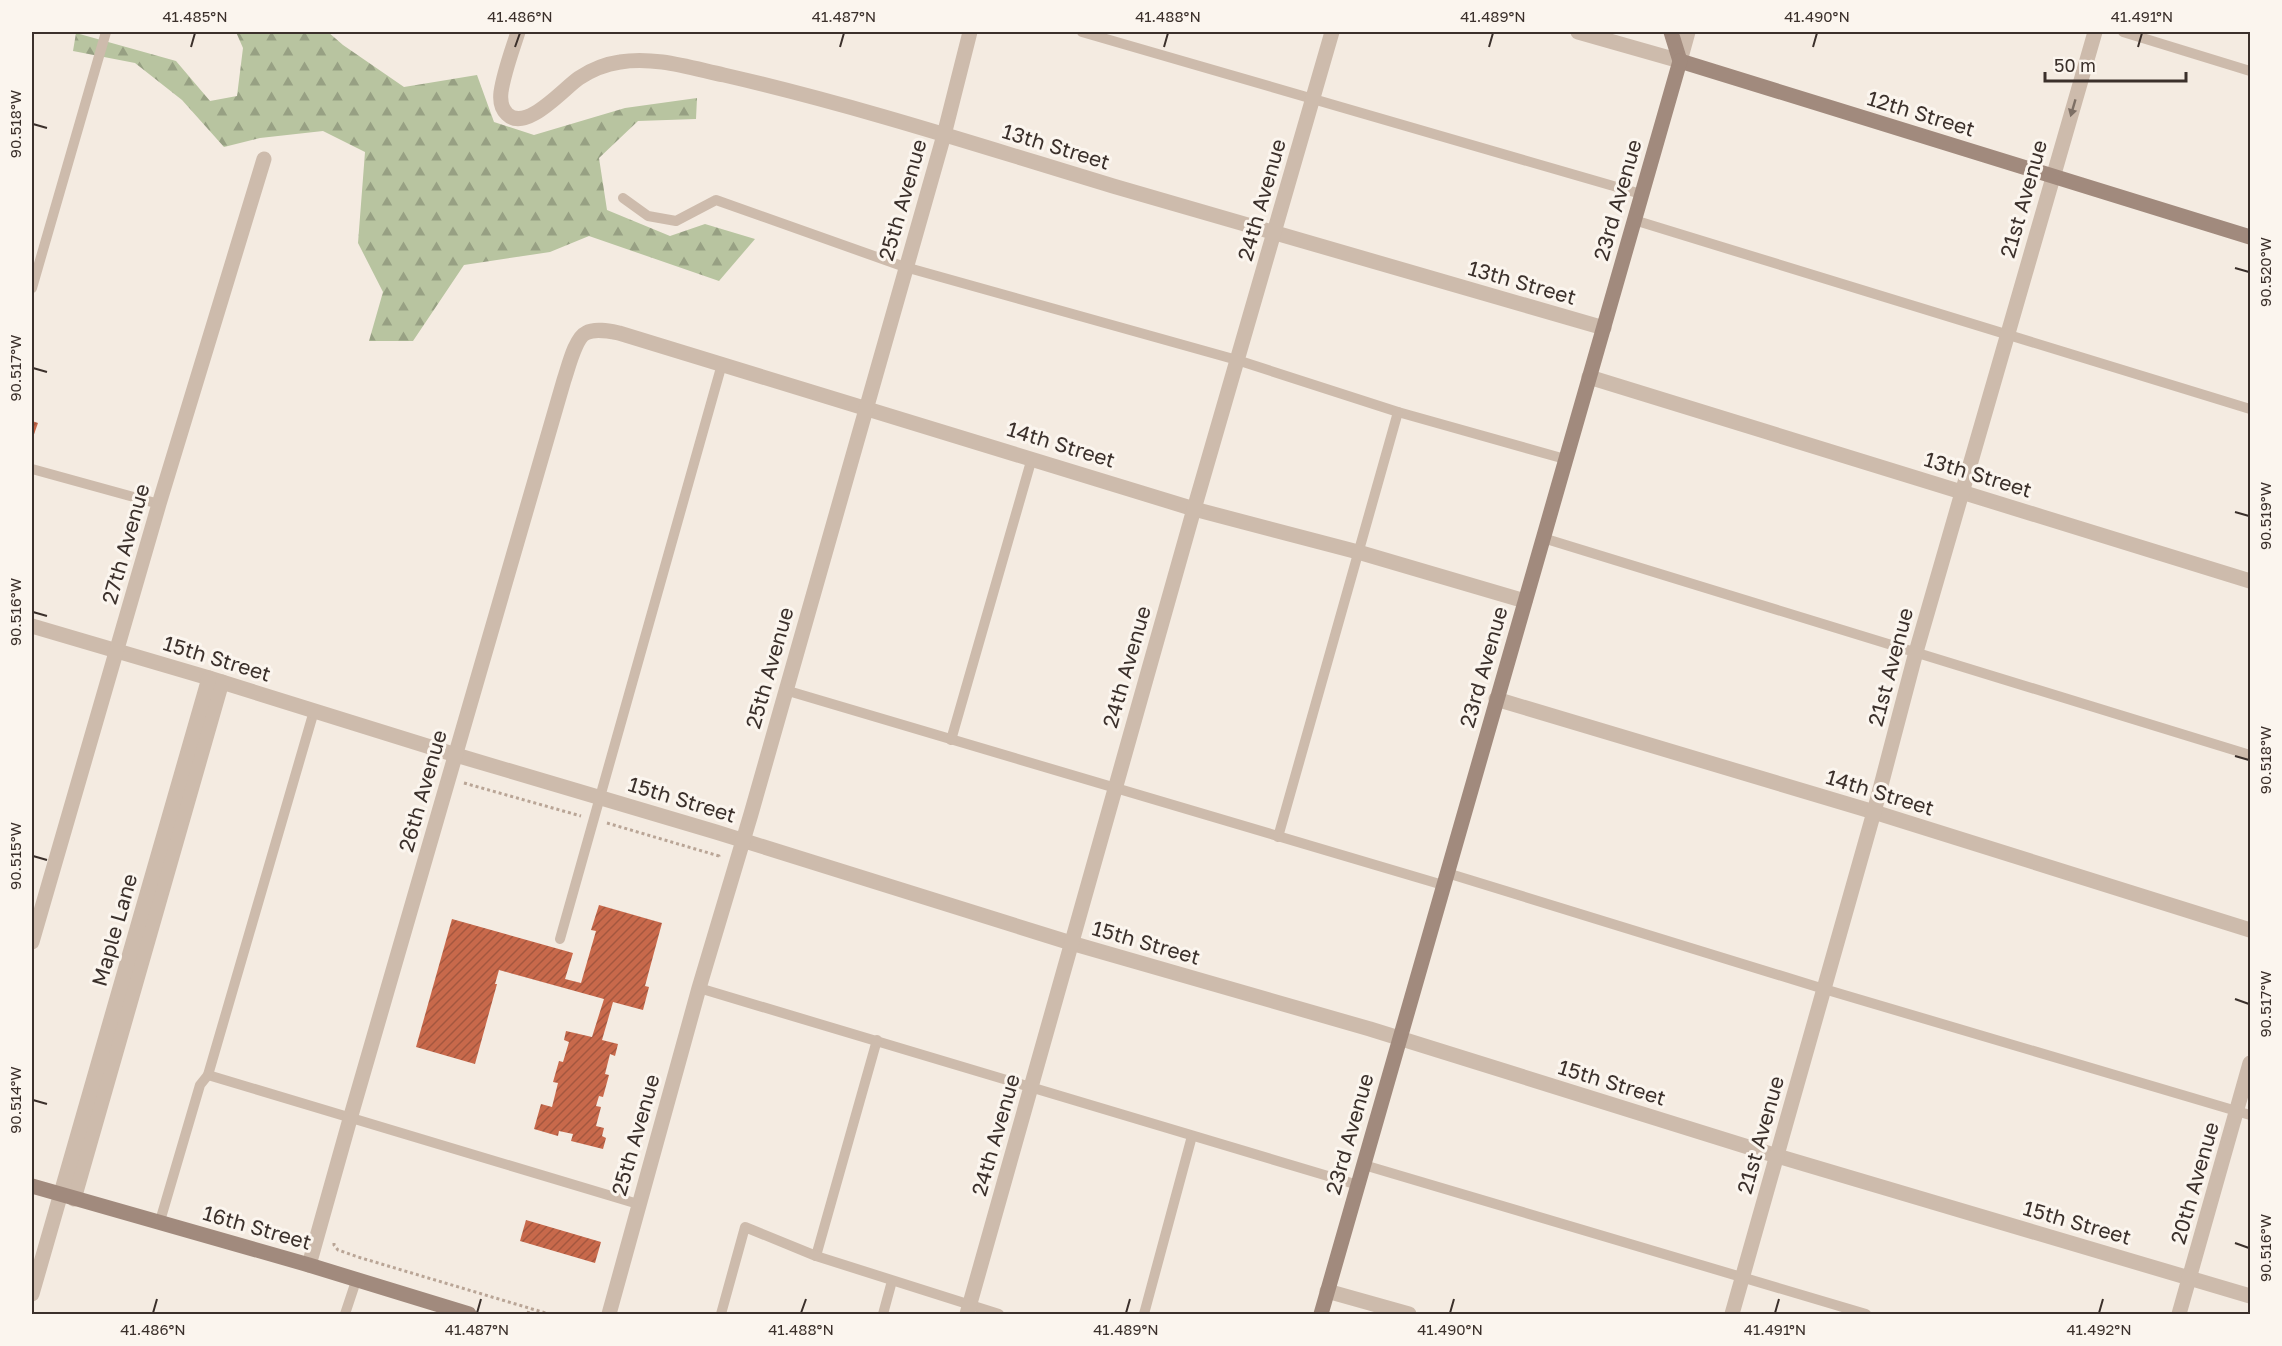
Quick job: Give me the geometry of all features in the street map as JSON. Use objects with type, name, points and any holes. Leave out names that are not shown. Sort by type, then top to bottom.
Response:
[{"type":"street","name":"13th Street","points":[[518,32],[501,90],[501,104],[507,114],[514,119],[524,119],[534,114],[580,78],[600,67],[642,60],[672,64],[755,82],[944,135],[1274,234],[1604,328]]},
{"type":"street","name":"25th Avenue","points":[[609,1314],[699,988],[944,135],[970,32]]},
{"type":"street","name":"24th Avenue","points":[[968,1310],[1194,508],[1332,32]]},
{"type":"street","name":"12th Street","points":[[1578,32],[1680,61],[2250,237]]},
{"type":"street","points":[[1671,32],[1680,61]]},
{"type":"street","name":"23rd Avenue","points":[[1321,1314],[1688,32]]},
{"type":"street","name":"21st Avenue","points":[[1732,1314],[1874,812],[1916,652],[2095,32]]},
{"type":"street","name":"27th Avenue","points":[[32,942],[159,504],[264,159]]},
{"type":"street","name":"14th Street","points":[[586,333],[600,330],[619,333],[1194,508],[1358,552],[1525,601]]},
{"type":"street","name":"26th Avenue","points":[[309,1265],[564,380],[574,350],[580,338],[586,333]]},
{"type":"street","name":"13th Street","points":[[1589,377],[2250,581]]},
{"type":"street","name":"15th Street","points":[[32,626],[216,680],[1071,943],[1399,1038],[1777,1156],[2250,1296]]},
{"type":"street","name":"Maple Lane","points":[[67,1196],[216,680]]},
{"type":"street","name":"14th Street","points":[[1497,699],[1874,812],[2250,930]]},
{"type":"street","name":"20th Avenue","points":[[2179,1314],[2244,1113],[2250,1063]]},
{"type":"street","name":"16th Street","points":[[32,1186],[309,1265],[465,1314]]},
{"type":"street","points":[[32,1294],[67,1196]]},
{"type":"street","points":[[1328,1291],[1409,1314]]},
{"type":"lane","points":[[32,288],[33,274],[106,32]]},
{"type":"lane","points":[[1082,32],[1641,194]]},
{"type":"lane","points":[[2123,32],[2250,71]]},
{"type":"lane","points":[[623,198],[648,216],[676,221],[716,200],[905,267],[1237,360],[1398,412],[1565,459]]},
{"type":"lane","points":[[1634,220],[2250,409]]},
{"type":"lane","points":[[560,939],[722,364]]},
{"type":"lane","points":[[1278,837],[1398,412]]},
{"type":"lane","points":[[951,740],[1032,458]]},
{"type":"lane","points":[[32,469],[159,504]]},
{"type":"lane","points":[[1543,538],[2250,755]]},
{"type":"lane","points":[[785,690],[1278,837],[1445,879],[2244,1113]]},
{"type":"lane","points":[[160,1221],[200,1085],[208,1075],[314,711]]},
{"type":"lane","points":[[699,988],[1358,1185]]},
{"type":"lane","points":[[816,1256],[877,1040]]},
{"type":"lane","points":[[208,1075],[638,1204]]},
{"type":"lane","points":[[1144,1314],[1192,1136]]},
{"type":"lane","points":[[1364,1165],[1866,1314]]},
{"type":"lane","points":[[721,1314],[745,1227],[816,1256],[892,1281],[968,1310],[999,1314]]},
{"type":"lane","points":[[345,1314],[356,1281]]},
{"type":"lane","points":[[883,1314],[892,1281]]},
{"type":"path","points":[[462,793],[465,782]]},
{"type":"path","points":[[337,1234],[334,1245],[338,1250],[549,1314]]},
{"type":"path","points":[[528,1314],[529,1308]]},
{"type":"green space","points":[[236,32],[328,32],[404,87],[477,75],[494,122],[534,135],[625,108],[697,98],[696,119],[638,121],[599,158],[607,210],[670,236],[705,224],[755,239],[719,281],[589,236],[550,252],[464,265],[413,341],[369,341],[383,292],[358,243],[365,152],[323,131],[260,138],[224,147],[182,100],[135,63],[73,51],[76,33],[176,61],[210,101],[237,96],[243,48]]},
{"type":"building","points":[[32,421],[38,423],[32,440]]},
{"type":"building","points":[[599,905],[662,923],[645,986],[649,987],[643,1010],[613,1002],[602,1040],[618,1044],[615,1056],[610,1054],[605,1074],[609,1075],[603,1097],[599,1096],[596,1106],[601,1107],[596,1126],[604,1128],[602,1136],[606,1138],[603,1149],[571,1141],[573,1134],[559,1131],[558,1136],[534,1129],[541,1104],[552,1107],[558,1083],[553,1082],[559,1061],[563,1062],[569,1042],[564,1040],[566,1031],[592,1037],[604,999],[499,970],[475,1064],[416,1047],[452,919],[573,953],[565,979],[581,983],[596,931],[591,930]]},
{"type":"building","points":[[526,1220],[601,1242],[595,1263],[520,1241]]}]
